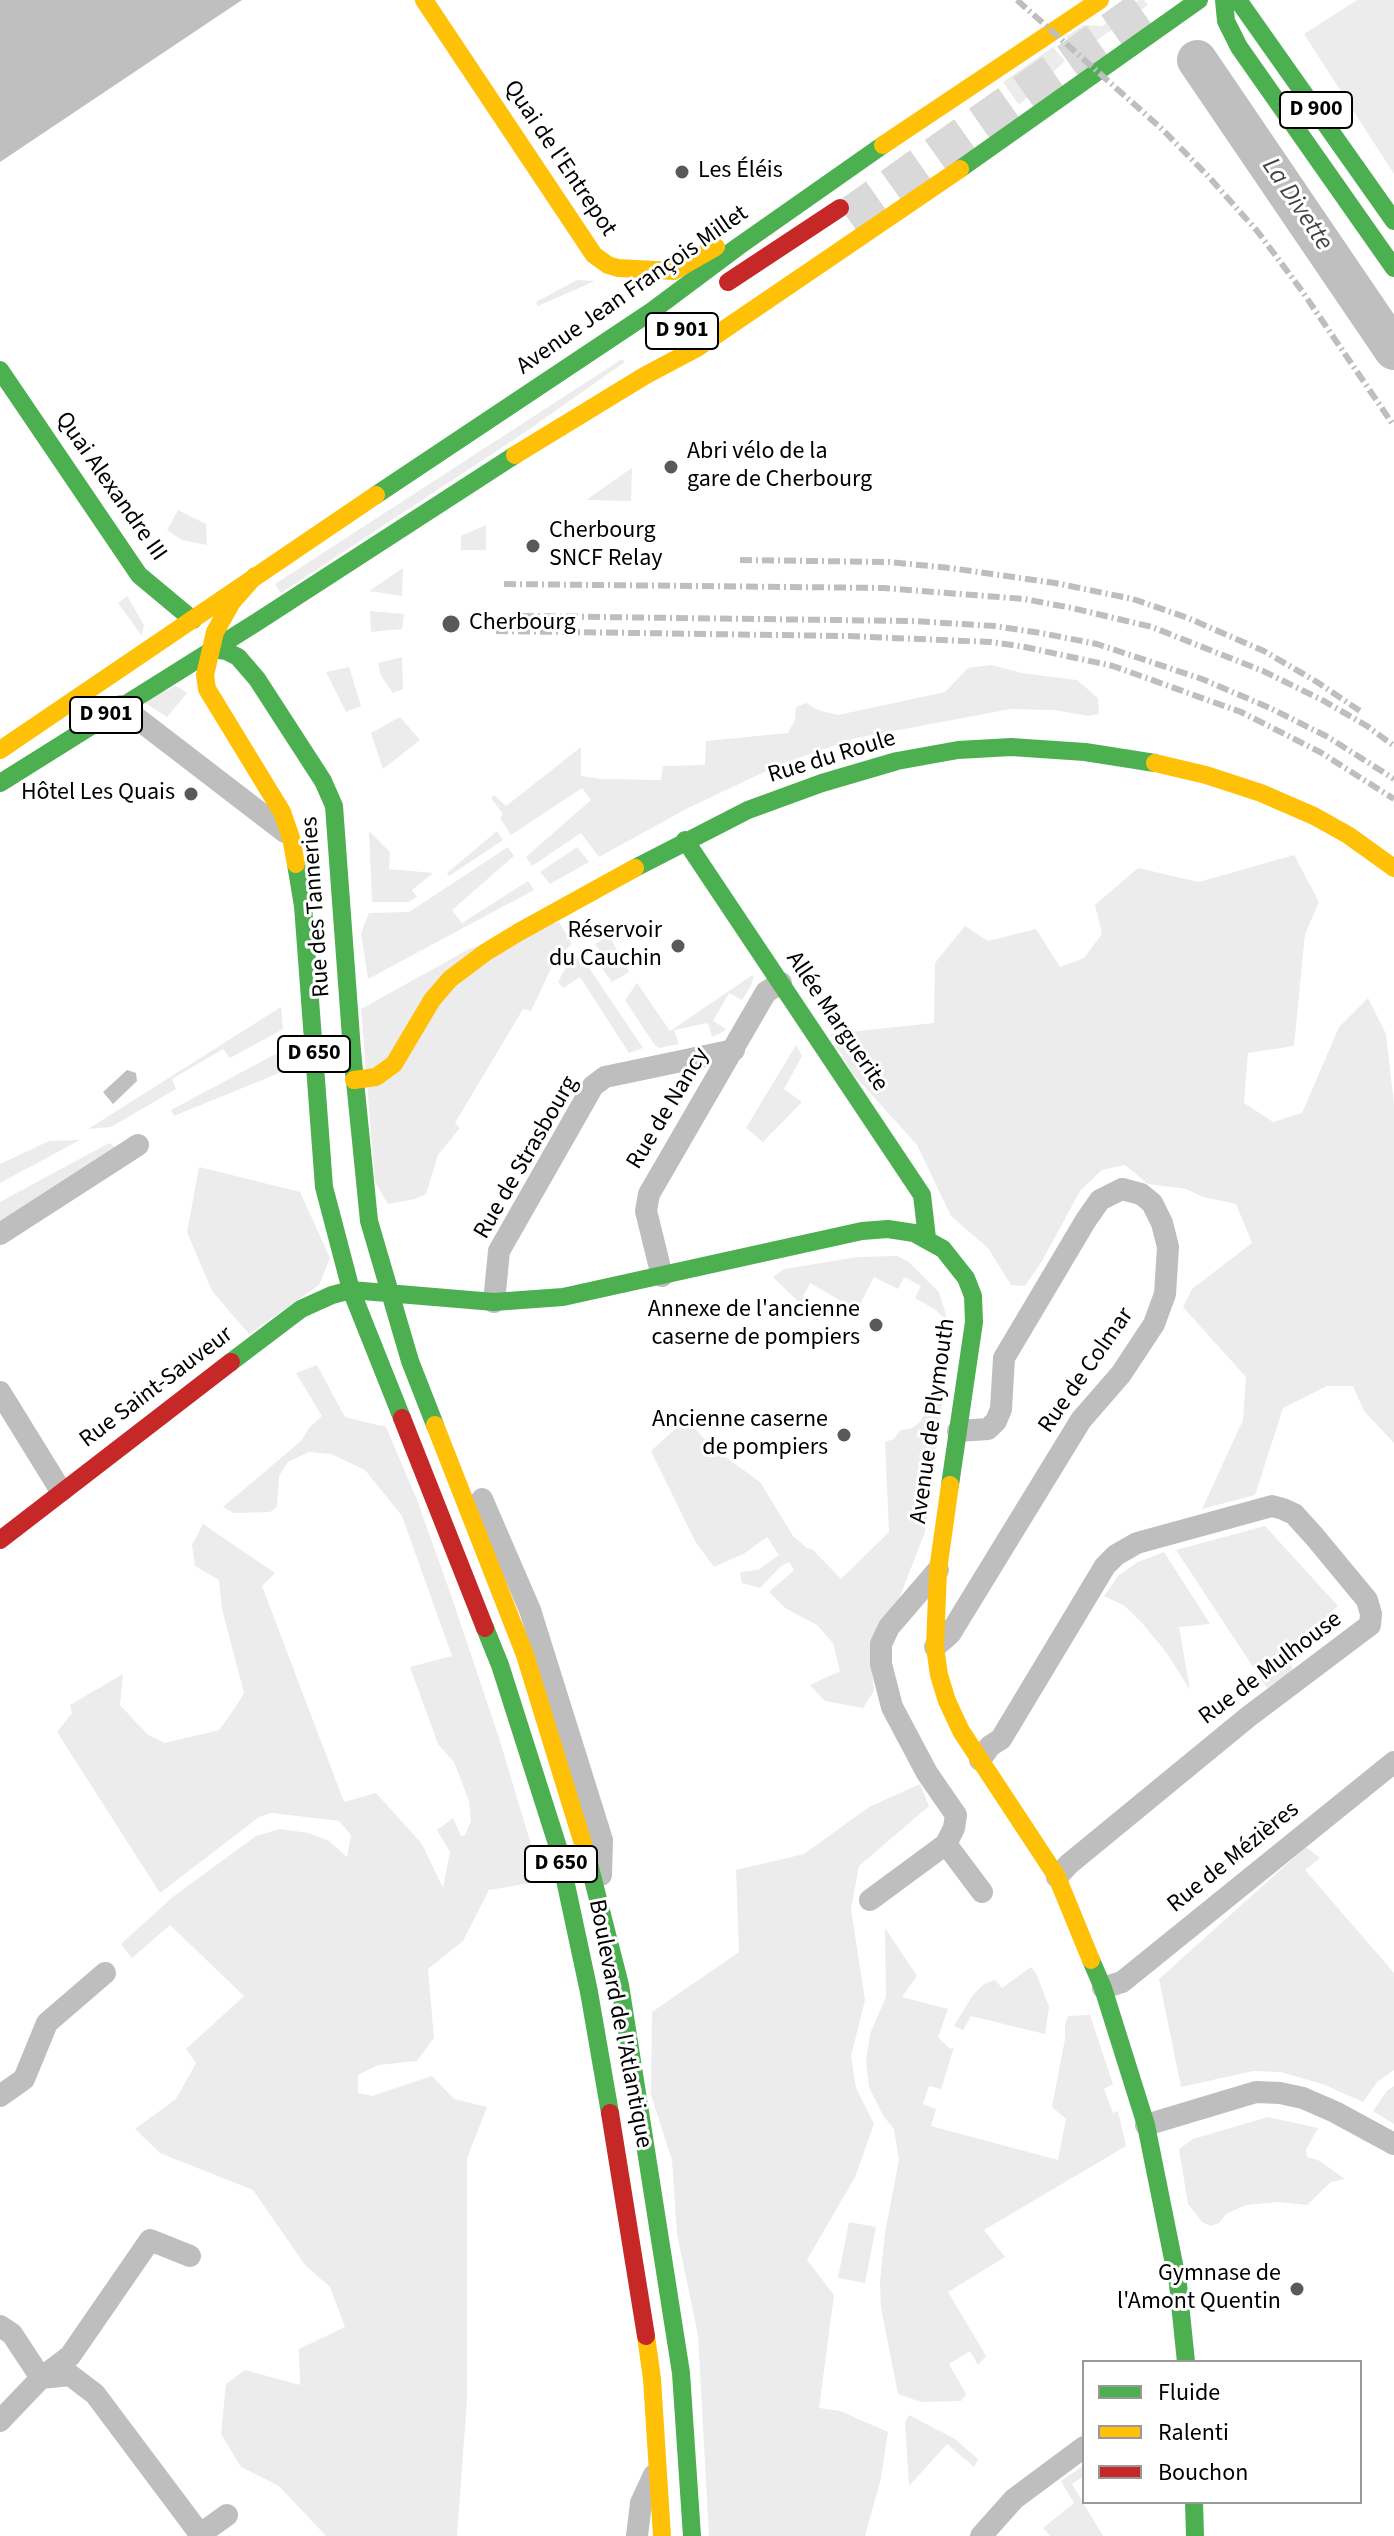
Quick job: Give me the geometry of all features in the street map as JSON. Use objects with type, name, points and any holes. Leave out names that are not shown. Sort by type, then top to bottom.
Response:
[{"type":"main road","name":"Quai de l'Entrepot","points":[[424,0],[588,248],[601,261],[618,268],[674,271],[718,246],[739,246]]},
{"type":"main road","name":"Avenue Jean François Millet","points":[[193,620],[652,311],[946,101],[1100,0]]},
{"type":"main road","name":"D 900","points":[[1224,0],[1226,21],[1239,47],[1394,268]]},
{"type":"main road","name":"D 900","points":[[1238,0],[1394,221]]},
{"type":"main road","name":"D 901","points":[[0,783],[277,610],[523,450],[697,348],[1018,129],[1197,2]]},
{"type":"main road","points":[[1018,129],[1059,77]]},
{"type":"main road","name":"D 901","points":[[708,296],[844,213],[731,297]]},
{"type":"main road","name":"D 901","points":[[652,311],[683,312]]},
{"type":"main road","name":"D 901","points":[[523,450],[548,422],[653,351]]},
{"type":"main road","name":"Quai Alexandre III","points":[[0,370],[139,575],[193,620]]},
{"type":"main road","points":[[213,649],[215,632],[225,614],[255,576]]},
{"type":"main road","name":"D 901","points":[[0,750],[193,620]]},
{"type":"main road","name":"D 650","points":[[193,620],[213,649]]},
{"type":"main road","name":"Rue des Tanneries","points":[[257,622],[251,628],[247,643],[257,679]]},
{"type":"main road","name":"Rue des Tanneries","points":[[351,1290],[324,1187],[303,906],[291,838],[282,812],[207,689],[205,675],[213,649],[238,657],[257,679],[323,781],[334,806],[354,1080],[369,1221],[390,1293]]},
{"type":"main road","name":"Rue du Roule","points":[[354,1080],[376,1077],[394,1064],[432,1000],[450,979],[486,952],[685,840],[748,810],[822,783],[897,761],[958,750],[1011,747],[1085,752],[1150,762],[1206,775],[1261,793],[1314,816],[1348,835],[1394,868]]},
{"type":"main road","name":"Allée Marguerite","points":[[685,840],[922,1195],[927,1238]]},
{"type":"main road","name":"Avenue de Plymouth","points":[[351,1290],[494,1302],[563,1297],[862,1231],[888,1229],[927,1238],[943,1249],[955,1263],[966,1278],[973,1296],[973,1333],[938,1570],[935,1647],[939,1675],[961,1731],[1057,1877],[1103,1988],[1146,2125],[1178,2284],[1186,2360]]},
{"type":"main road","name":"Rue Saint-Sauveur","points":[[0,1540],[301,1309],[351,1290]]},
{"type":"main road","name":"Boulevard de l'Atlantique","points":[[351,1290],[500,1665],[558,1847],[589,1992],[630,2225],[652,2379],[662,2536]]},
{"type":"main road","name":"Boulevard de l'Atlantique","points":[[390,1293],[427,1406]]},
{"type":"main road","name":"Boulevard de l'Atlantique","points":[[601,1904],[620,1985],[670,2295],[681,2373],[692,2536]]},
{"type":"main road","points":[[1194,2504],[1195,2536]]},
{"type":"street","points":[[121,706],[291,838]]},
{"type":"street","name":"Rue de Nancy","points":[[662,1276],[646,1211],[649,1194],[766,992],[781,983]]},
{"type":"street","name":"Rue de Strasbourg","points":[[494,1302],[499,1251],[593,1086],[605,1077],[734,1050]]},
{"type":"street","points":[[0,1234],[138,1145]]},
{"type":"street","name":"Rue de Colmar","points":[[935,1647],[950,1634],[1081,1420],[1121,1374],[1154,1324],[1165,1294],[1168,1247],[1162,1223],[1152,1203],[1141,1194],[1122,1189],[1100,1200],[1004,1358],[1001,1409],[996,1421],[988,1429],[958,1431]]},
{"type":"street","points":[[0,1392],[61,1491]]},
{"type":"street","name":"Boulevard de l'Atlantique","points":[[427,1406],[458,1443],[530,1610],[602,1840],[601,1904]]},
{"type":"street","name":"Rue de Mulhouse","points":[[980,1760],[990,1746],[1001,1739],[1098,1575],[1116,1555],[1137,1543],[1272,1506],[1294,1514],[1367,1600],[1370,1625],[1248,1717],[1057,1877]]},
{"type":"street","points":[[870,1900],[946,1844],[954,1828],[956,1815],[927,1773],[892,1707],[881,1664],[881,1644],[889,1627],[938,1570]]},
{"type":"street","name":"Rue de Mézières","points":[[1103,1988],[1122,1982],[1394,1762]]},
{"type":"street","points":[[946,1844],[982,1892]]},
{"type":"street","points":[[0,2096],[24,2079],[47,2023],[105,1973]]},
{"type":"street","points":[[1146,2125],[1256,2092],[1280,2093],[1303,2098],[1335,2112],[1394,2144]]},
{"type":"street","points":[[0,2421],[41,2378],[70,2356],[150,2240],[190,2256]]},
{"type":"street","points":[[0,2326],[12,2334],[41,2378]]},
{"type":"street","points":[[41,2378],[70,2375],[95,2394],[199,2535],[227,2515]]},
{"type":"street","points":[[981,2536],[1014,2499],[1082,2448]]},
{"type":"street","name":"Boulevard de l'Atlantique","points":[[637,2536],[641,2503],[657,2467]]},
{"type":"shaded area","points":[[0,0],[242,0],[0,162]]},
{"type":"shaded area","points":[[1139,0],[1144,0],[1148,5],[1081,51],[1066,37],[1083,25],[1102,26]]},
{"type":"shaded area","points":[[1357,0],[1394,0],[1394,174],[1304,34]]},
{"type":"shaded area","points":[[1053,47],[1065,61],[1019,105],[1003,82]]},
{"type":"shaded area","points":[[577,280],[595,281],[538,306],[536,302]]},
{"type":"shaded area","points":[[622,359],[625,362],[524,433],[281,593],[275,584]]},
{"type":"shaded area","points":[[632,468],[631,501],[586,500]]},
{"type":"shaded area","points":[[178,510],[206,524],[207,545],[182,540],[167,530]]},
{"type":"shaded area","points":[[486,525],[486,550],[461,550],[461,536]]},
{"type":"shaded area","points":[[403,568],[402,596],[369,591]]},
{"type":"shaded area","points":[[127,596],[144,625],[142,636],[118,603]]},
{"type":"shaded area","points":[[370,611],[404,614],[402,629],[371,632]]},
{"type":"shaded area","points":[[402,657],[403,689],[393,693],[381,676],[378,663]]},
{"type":"shaded area","points":[[991,665],[1022,673],[1077,680],[1098,698],[1099,714],[1088,716],[1054,710],[1011,709],[856,738],[781,764],[686,809],[599,857],[581,833],[532,866],[526,857],[591,800],[582,788],[511,835],[500,818],[503,814],[491,798],[494,795],[506,806],[581,747],[581,776],[661,780],[663,766],[705,765],[706,741],[788,733],[795,720],[796,707],[806,703],[838,715],[945,692],[968,668]]},
{"type":"shaded area","points":[[349,667],[361,706],[346,712],[326,672]]},
{"type":"shaded area","points":[[176,686],[187,693],[167,717],[142,701]]},
{"type":"shaded area","points":[[400,717],[420,740],[383,769],[371,733]]},
{"type":"shaded area","points":[[369,831],[390,852],[389,869],[433,873],[412,890],[417,897],[408,902],[372,902]]},
{"type":"shaded area","points":[[497,831],[503,840],[449,876],[447,873]]},
{"type":"shaded area","points":[[508,847],[514,856],[452,910],[462,923],[528,881],[534,890],[368,979],[361,933],[369,913],[409,912]]},
{"type":"shaded area","points":[[577,847],[589,862],[550,884],[540,872]]},
{"type":"shaded area","points":[[1294,855],[1319,902],[1305,934],[1294,1046],[1248,1053],[1244,1103],[1273,1122],[1302,1113],[1339,1027],[1368,998],[1386,1034],[1394,1105],[1394,1443],[1364,1411],[1353,1386],[1327,1386],[1283,1408],[1255,1495],[1202,1509],[1243,1420],[1246,1377],[1183,1307],[1192,1289],[1252,1243],[1236,1204],[1203,1197],[1186,1189],[1148,1184],[1125,1165],[1102,1170],[1080,1191],[1025,1286],[1011,1285],[988,1248],[951,1216],[917,1145],[852,1073],[830,1034],[934,1023],[935,963],[965,926],[988,941],[1036,929],[1060,967],[1084,958],[1102,934],[1095,905],[1138,868],[1199,882]]},
{"type":"shaded area","points":[[559,922],[572,944],[556,958],[531,1011],[523,1009],[455,1123],[460,1128],[438,1155],[426,1194],[388,1204],[375,1182],[361,1009],[469,949]]},
{"type":"shaded area","points":[[609,935],[629,972],[612,982],[596,960],[603,955],[595,944]]},
{"type":"shaded area","points":[[581,956],[643,1048],[629,1053],[580,977],[563,988],[558,982],[567,965]]},
{"type":"shaded area","points":[[754,976],[751,986],[742,1000],[729,993],[713,1021],[726,1029],[723,1032],[712,1037],[708,1023],[674,1030],[679,1044],[659,1048],[625,1000],[637,983],[670,1031]]},
{"type":"shaded area","points":[[281,1007],[283,1029],[230,1058],[223,1049],[172,1079],[176,1089],[111,1127],[88,1129]]},
{"type":"shaded area","points":[[796,1045],[802,1056],[784,1089],[802,1102],[763,1142],[746,1128]]},
{"type":"shaded area","points":[[283,1050],[284,1071],[174,1116],[171,1110]]},
{"type":"shaded area","points":[[127,1070],[136,1073],[137,1081],[113,1104],[103,1092]]},
{"type":"shaded area","points":[[80,1140],[0,1183],[0,1164],[49,1141]]},
{"type":"shaded area","points":[[109,1143],[120,1150],[0,1223],[0,1202]]},
{"type":"shaded area","points":[[199,1167],[300,1192],[330,1258],[319,1285],[249,1334],[212,1291],[187,1232]]},
{"type":"shaded area","points":[[897,1256],[909,1262],[939,1292],[948,1322],[936,1310],[915,1298],[921,1286],[904,1277],[898,1289],[874,1277],[857,1310],[810,1283],[803,1296],[824,1312],[818,1321],[773,1277],[784,1269],[858,1257]]},
{"type":"shaded area","points":[[949,1354],[925,1532],[896,1607],[870,1649],[874,1691],[863,1708],[825,1701],[810,1685],[840,1671],[833,1643],[817,1625],[785,1608],[769,1592],[794,1570],[789,1562],[760,1588],[742,1583],[740,1572],[758,1570],[779,1555],[767,1537],[745,1553],[714,1567],[695,1541],[651,1451],[686,1419],[713,1448],[760,1482],[793,1536],[813,1550],[841,1579],[889,1532],[885,1442],[894,1439],[900,1430],[910,1429],[919,1423],[941,1363]]},
{"type":"shaded area","points":[[317,1365],[345,1417],[386,1427],[417,1500],[451,1595],[542,1881],[489,1890],[463,1941],[428,1969],[434,2038],[417,2061],[378,2065],[358,2075],[358,2093],[372,2096],[432,2076],[454,2099],[487,2107],[467,2158],[467,2399],[457,2536],[326,2536],[279,2486],[241,2467],[221,2434],[226,2384],[245,2370],[300,2385],[299,2349],[345,2327],[330,2287],[305,2265],[253,2190],[160,2153],[135,2129],[176,2099],[196,2063],[186,2049],[244,1996],[170,1925],[132,1958],[121,1944],[174,1896],[256,1836],[280,1829],[308,1833],[329,1841],[347,1857],[351,1835],[339,1821],[272,1813],[259,1817],[160,1893],[57,1732],[72,1713],[70,1705],[123,1674],[120,1705],[148,1735],[165,1743],[219,1730],[235,1708],[244,1693],[222,1609],[219,1580],[195,1566],[192,1545],[203,1524],[275,1573],[262,1586],[344,1802],[376,1793],[422,1844],[443,1888],[450,1852],[437,1830],[453,1818],[461,1836],[465,1835],[471,1821],[469,1801],[454,1762],[438,1744],[410,1667],[452,1656],[402,1516],[365,1470],[331,1454],[309,1452],[288,1462],[279,1476],[277,1507],[270,1512],[234,1513],[223,1507],[301,1441],[322,1416],[296,1373]]},
{"type":"shaded area","points":[[1265,1526],[1338,1606],[1327,1616],[1330,1620],[1289,1654],[1293,1671],[1267,1688],[1176,1550]]},
{"type":"shaded area","points":[[1164,1552],[1210,1624],[1179,1627],[1190,1690],[1166,1652],[1142,1623],[1125,1606],[1104,1596],[1119,1575],[1138,1562]]},
{"type":"shaded area","points":[[920,1784],[929,1806],[859,1866],[851,1909],[865,2000],[851,2056],[856,2088],[874,2124],[855,2177],[807,2260],[834,2295],[819,2408],[840,2411],[888,2432],[881,2478],[865,2536],[709,2536],[698,2335],[677,2234],[672,2160],[651,2095],[652,2012],[739,1952],[736,1870],[804,1854],[869,1807]]},
{"type":"shaded area","points":[[1306,1847],[1320,1858],[1305,1870],[1394,1973],[1394,2070],[1378,2081],[1363,2102],[1325,2085],[1281,2072],[1253,2071],[1181,2087],[1159,1979]]},
{"type":"shaded area","points":[[885,1928],[917,1976],[902,1997],[948,2009],[938,2037],[950,2049],[954,2047],[941,2089],[929,2086],[923,2104],[936,2109],[931,2126],[1058,2160],[1066,2119],[1052,2107],[1065,2024],[1068,2016],[1090,2015],[1113,2084],[1104,2089],[1113,2113],[1118,2111],[1126,2146],[984,2230],[1005,2257],[948,2292],[986,2356],[978,2365],[970,2351],[949,2364],[966,2394],[961,2401],[921,2402],[898,2394],[881,2308],[880,2281],[885,2233],[899,2160],[894,2129],[884,2117],[869,2087],[866,2061],[870,2034],[886,1997]]},
{"type":"shaded area","points":[[1031,1967],[1049,2007],[1045,2034],[971,2016],[963,2030],[954,2026],[973,1995],[984,1984],[995,1980],[1002,1988]]},
{"type":"shaded area","points":[[1394,2086],[1394,2124],[1373,2111]]},
{"type":"shaded area","points":[[1268,2117],[1318,2128],[1306,2150],[1307,2157],[1318,2160],[1345,2179],[1331,2182],[1307,2205],[1278,2202],[1246,2205],[1226,2214],[1219,2223],[1211,2226],[1202,2222],[1188,2204],[1179,2149],[1193,2139]]},
{"type":"shaded area","points":[[849,2222],[876,2227],[865,2283],[838,2278]]},
{"type":"shaded area","points":[[909,2415],[955,2439],[978,2459],[974,2467],[947,2444],[909,2486],[905,2422]]},
{"type":"shaded area","points":[[1082,2466],[1082,2477],[1072,2484],[1103,2536],[1050,2536],[1043,2528],[1074,2503],[1061,2481]]},
{"type":"waterway","name":"La Divette","points":[[1197,60],[1394,350]]},
{"type":"tunnel","points":[[847,217],[1154,0]]},
{"type":"railway","points":[[1017,0],[1162,129],[1258,232],[1394,426]]},
{"type":"railway","points":[[740,560],[889,562],[950,568],[1055,583],[1133,599],[1188,618],[1264,651],[1360,711]]},
{"type":"railway","points":[[504,584],[884,588],[1024,599],[1152,627],[1263,671],[1324,701],[1394,746]]},
{"type":"railway","points":[[522,616],[912,621],[994,626],[1041,633],[1097,644],[1202,679],[1328,737],[1394,779]]},
{"type":"railway","points":[[496,631],[846,636],[991,642],[1025,647],[1113,666],[1241,712],[1320,752],[1394,799]]},
{"type":"traffic: fast","points":[[960,169],[1199,0]]},
{"type":"traffic: fast","points":[[1224,0],[1226,21],[1239,47],[1394,268]]},
{"type":"traffic: fast","points":[[1238,0],[1394,221]]},
{"type":"traffic: fast","points":[[376,495],[652,311],[883,145]]},
{"type":"traffic: fast","points":[[0,370],[139,575],[193,620]]},
{"type":"traffic: fast","points":[[0,783],[515,455]]},
{"type":"traffic: fast","points":[[213,649],[238,657],[257,679],[323,781],[334,806],[352,1051],[369,1221],[410,1361],[435,1425]]},
{"type":"traffic: fast","points":[[635,868],[748,810],[822,783],[897,761],[958,750],[1011,747],[1085,752],[1155,763]]},
{"type":"traffic: fast","points":[[685,840],[922,1195],[927,1238]]},
{"type":"traffic: fast","points":[[296,864],[303,906],[324,1187],[351,1290],[402,1418]]},
{"type":"traffic: fast","points":[[231,1362],[301,1309],[351,1290],[494,1302],[563,1297],[862,1231],[888,1229],[914,1233],[943,1249],[966,1278],[973,1296],[974,1322],[950,1485]]},
{"type":"traffic: fast","points":[[485,1628],[500,1665],[558,1847],[589,1992],[610,2113]]},
{"type":"traffic: fast","points":[[588,1860],[620,1985],[681,2373],[692,2536]]},
{"type":"traffic: fast","points":[[1091,1960],[1103,1988],[1146,2125],[1178,2284],[1186,2360]]},
{"type":"traffic: fast","points":[[1194,2504],[1195,2536]]},
{"type":"traffic: slow","points":[[424,0],[594,255],[618,268],[674,271],[716,247]]},
{"type":"traffic: slow","points":[[883,145],[1100,0]]},
{"type":"traffic: slow","points":[[515,455],[646,375],[697,348],[960,169]]},
{"type":"traffic: slow","points":[[0,750],[376,495]]},
{"type":"traffic: slow","points":[[255,576],[232,602],[215,632],[205,675],[207,689],[282,812],[296,864]]},
{"type":"traffic: slow","points":[[1155,763],[1261,793],[1314,816],[1348,835],[1394,868]]},
{"type":"traffic: slow","points":[[354,1080],[376,1077],[394,1064],[432,1000],[450,979],[519,932],[635,868]]},
{"type":"traffic: slow","points":[[435,1425],[525,1655],[588,1860]]},
{"type":"traffic: slow","points":[[950,1485],[938,1570],[935,1647],[939,1675],[961,1731],[1057,1877],[1091,1960]]},
{"type":"traffic: slow","points":[[646,2336],[652,2379],[662,2536]]},
{"type":"traffic: jam","points":[[728,282],[840,208]]},
{"type":"traffic: jam","points":[[0,1540],[231,1362]]},
{"type":"traffic: jam","points":[[402,1418],[485,1628]]},
{"type":"traffic: jam","points":[[610,2113],[646,2336]]},
{"type":"place","name":"Les Éléis","points":[[682,172]]},
{"type":"place","name":"Abri vélo de la gare de Cherbourg","points":[[671,467]]},
{"type":"place","name":"Cherbourg SNCF Relay","points":[[533,546]]},
{"type":"place","name":"Cherbourg","points":[[451,624]]},
{"type":"place","name":"Hôtel Les Quais","points":[[191,794]]},
{"type":"place","name":"Réservoir du Cauchin","points":[[678,946]]},
{"type":"place","name":"Annexe de l'ancienne caserne de pompiers","points":[[876,1325]]},
{"type":"place","name":"Ancienne caserne de pompiers","points":[[844,1435]]},
{"type":"place","name":"Gymnase de l'Amont Quentin","points":[[1297,2289]]}]
